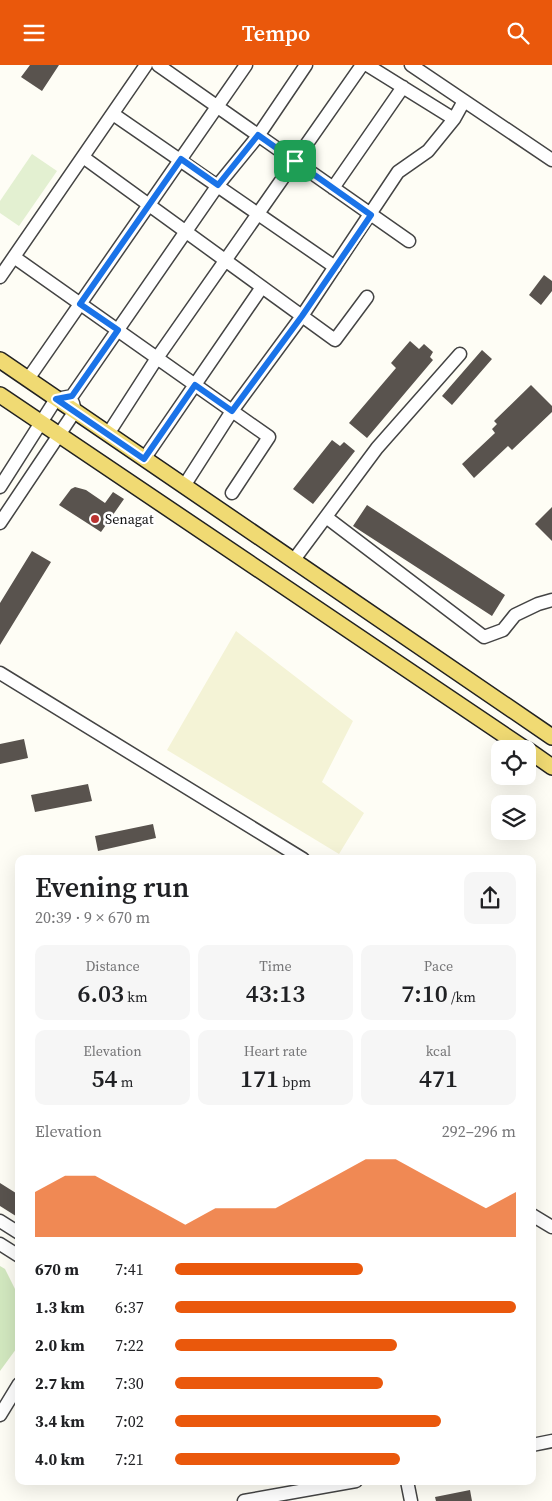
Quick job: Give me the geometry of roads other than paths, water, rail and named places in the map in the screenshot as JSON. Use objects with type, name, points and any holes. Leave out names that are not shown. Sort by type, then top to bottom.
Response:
[{"type":"main road","points":[[0,360],[552,737]]},
{"type":"main road","points":[[0,395],[513,740]]},
{"type":"main road","points":[[536,756],[552,767]]},
{"type":"street","points":[[0,277],[146,65]]},
{"type":"street","points":[[158,65],[409,241]]},
{"type":"street","points":[[28,379],[246,65]]},
{"type":"street","points":[[0,487],[56,399],[72,396],[218,185],[258,135],[306,65]]},
{"type":"street","points":[[108,434],[157,358],[362,65]]},
{"type":"street","points":[[367,65],[454,119]]},
{"type":"street","points":[[411,65],[552,160]]},
{"type":"street","points":[[333,188],[402,87]]},
{"type":"street","points":[[184,486],[232,411],[302,316],[398,172],[428,151],[454,119],[464,101]]},
{"type":"street","points":[[113,114],[181,159],[335,267]]},
{"type":"street","points":[[83,157],[335,340],[367,297]]},
{"type":"street","points":[[14,257],[269,437],[232,493]]},
{"type":"street","points":[[144,459],[262,287]]},
{"type":"street","points":[[294,561],[377,448],[460,354]]},
{"type":"street","points":[[0,523],[75,411],[72,396]]},
{"type":"street","points":[[326,517],[484,637],[503,630],[515,615],[538,604],[552,600]]},
{"type":"street","points":[[0,673],[296,855]]},
{"type":"street","points":[[536,1217],[552,1227]]},
{"type":"street","points":[[0,1221],[15,1230]]},
{"type":"street","points":[[0,1415],[15,1391]]},
{"type":"street","points":[[536,1444],[552,1441]]},
{"type":"street","points":[[249,1501],[335,1485]]},
{"type":"street","points":[[408,1485],[411,1501]]},
{"type":"place","name":"Senagat","points":[[95,519]]}]
